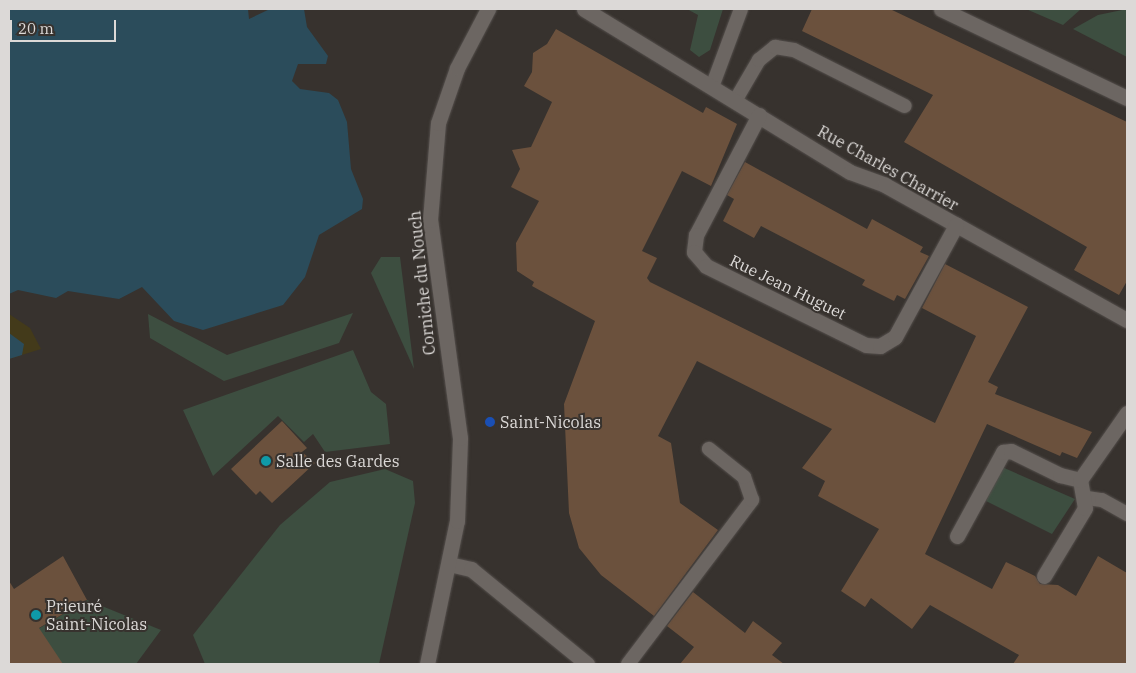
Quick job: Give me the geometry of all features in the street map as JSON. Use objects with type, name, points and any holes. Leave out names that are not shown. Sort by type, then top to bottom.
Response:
[{"type":"street","name":"Corniche du Nouch","points":[[427,664],[457,521],[460,438],[434,258],[433,176],[438,123],[457,68],[488,9]]},
{"type":"street","name":"Rue Charles Charrier","points":[[584,9],[850,172],[885,185],[1127,320]]},
{"type":"street","points":[[941,9],[1127,98]]},
{"type":"street","name":"Rue Jean Huguet","points":[[759,115],[696,235],[694,252],[706,266],[866,344],[880,346],[895,337],[956,225]]},
{"type":"street","points":[[1080,480],[1127,413]]},
{"type":"street","points":[[957,536],[1003,452],[1011,451],[1060,475],[1080,480]]},
{"type":"street","points":[[1044,576],[1087,498],[1080,480]]},
{"type":"street","points":[[449,564],[471,568],[587,664]]},
{"type":"lane","points":[[712,87],[741,9]]},
{"type":"lane","points":[[735,100],[759,60],[775,47],[794,50],[905,106]]},
{"type":"lane","points":[[628,664],[752,500],[744,477],[709,449]]},
{"type":"lane","points":[[1087,498],[1102,500],[1127,514]]},
{"type":"green space","points":[[687,9],[723,9],[710,50],[699,57],[690,50],[698,15]]},
{"type":"green space","points":[[1026,9],[1081,9],[1063,25]]},
{"type":"green space","points":[[1127,9],[1127,57],[1073,29],[1098,15]]},
{"type":"green space","points":[[381,257],[400,257],[414,369],[371,273]]},
{"type":"green space","points":[[353,313],[339,343],[224,381],[150,338],[148,314],[227,355]]},
{"type":"green space","points":[[353,350],[371,392],[386,404],[390,444],[325,452],[313,434],[304,442],[278,416],[213,476],[183,410]]},
{"type":"green space","points":[[1002,467],[1075,499],[1052,534],[986,501]]},
{"type":"green space","points":[[385,469],[413,481],[415,503],[379,664],[205,664],[193,635],[280,525],[330,482]]},
{"type":"green space","points":[[87,600],[161,630],[136,664],[50,664],[59,659],[38,629]]},
{"type":"sand","points":[[9,314],[30,328],[41,349],[9,359]]},
{"type":"water","points":[[9,9],[248,9],[249,19],[270,9],[304,9],[307,27],[328,56],[326,64],[298,64],[292,81],[300,89],[329,93],[338,100],[347,122],[351,169],[363,199],[362,209],[319,235],[305,277],[283,305],[203,330],[174,321],[142,287],[119,299],[68,291],[56,298],[18,290],[9,294]]},
{"type":"water","points":[[9,333],[24,344],[22,355],[9,359]]},
{"type":"building","points":[[812,9],[890,9],[1127,122],[1127,281],[1119,295],[1074,270],[1087,247],[904,142],[933,95],[802,31]]},
{"type":"building","points":[[556,29],[703,113],[706,107],[737,124],[711,186],[682,171],[642,251],[657,258],[647,278],[650,282],[935,423],[976,336],[922,308],[945,264],[1028,307],[988,382],[998,387],[995,394],[1092,432],[1077,458],[1062,452],[1060,456],[987,424],[925,554],[992,589],[1006,562],[1035,576],[1040,584],[1058,585],[1076,596],[1098,556],[1127,573],[1127,664],[1013,664],[1019,655],[930,605],[912,629],[871,598],[865,607],[841,591],[879,529],[818,496],[825,481],[802,468],[832,429],[697,361],[658,436],[671,443],[680,503],[718,530],[654,616],[601,575],[579,548],[569,513],[564,404],[595,321],[532,286],[534,282],[517,271],[516,243],[539,201],[511,187],[520,169],[512,150],[531,147],[552,102],[524,86],[532,72],[533,53],[547,44]]},
{"type":"building","points":[[745,162],[867,229],[872,219],[923,247],[920,252],[929,256],[905,299],[897,295],[894,301],[862,285],[865,280],[761,226],[754,238],[723,221],[734,199],[727,195]]},
{"type":"building","name":"Salle des Gardes","points":[[282,421],[307,448],[302,452],[315,463],[272,503],[260,491],[256,495],[231,469]]},
{"type":"building","name":"Prieuré Saint-Nicolas","points":[[63,556],[87,600],[39,628],[63,664],[9,664],[9,581],[14,589]]},
{"type":"building","points":[[693,592],[745,633],[753,621],[782,643],[772,655],[784,664],[680,664],[694,647],[667,626]]},
{"type":"place","name":"Saint-Nicolas","points":[[490,422]]},
{"type":"place","name":"Salle des Gardes","points":[[266,461]]},
{"type":"place","name":"Prieuré Saint-Nicolas","points":[[36,615]]}]
